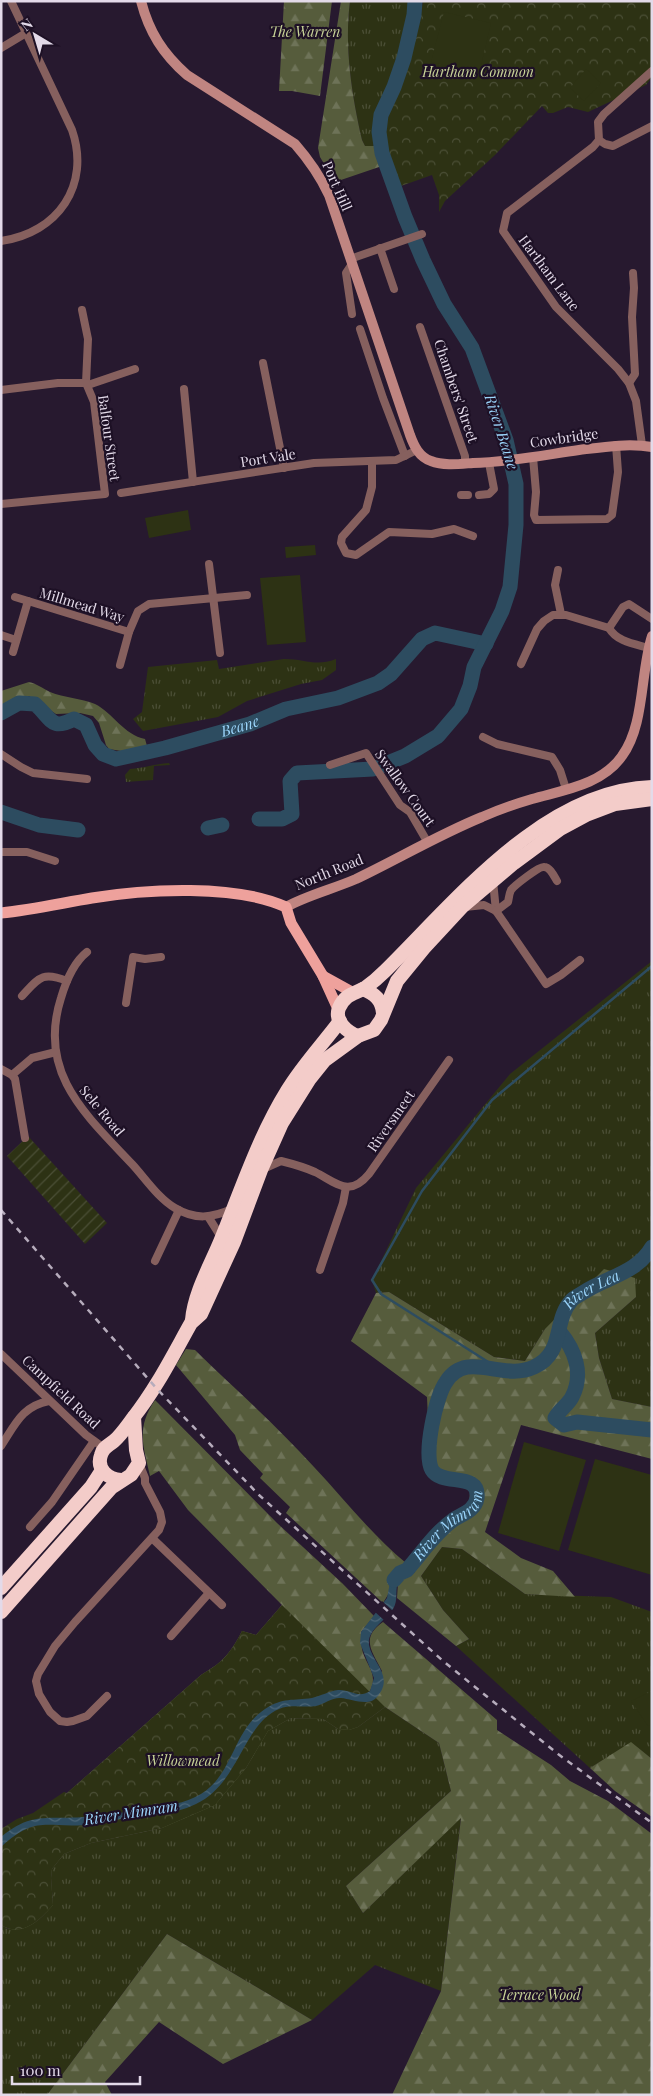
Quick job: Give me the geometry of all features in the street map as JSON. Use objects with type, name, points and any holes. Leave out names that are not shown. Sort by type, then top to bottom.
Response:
[{"type":"highway","points":[[191,1323],[193,1310],[234,1208],[279,1105],[300,1070],[339,1015],[347,996],[386,970],[466,888],[520,843],[549,823],[567,811],[599,797],[633,788],[652,787]]},
{"type":"highway","points":[[123,1479],[111,1478],[102,1470],[100,1461],[104,1444],[134,1417],[191,1323],[201,1314],[234,1242],[260,1170],[282,1123],[309,1080],[330,1055],[358,1036],[374,1030],[383,1014],[392,990],[406,969],[462,907],[492,880],[538,845],[586,815],[615,804],[652,799]]},
{"type":"highway","points":[[358,990],[378,999],[382,1006],[383,1014]]},
{"type":"highway","points":[[339,1015],[345,1029],[358,1036]]},
{"type":"highway","points":[[1,1612],[106,1493],[134,1471],[137,1456],[134,1417]]},
{"type":"highway","points":[[104,1444],[127,1443],[137,1456]]},
{"type":"highway","points":[[1,1588],[86,1493],[102,1470]]},
{"type":"main road","name":"Port Hill","points":[[141,1],[145,18],[153,35],[173,63],[187,75],[295,144],[320,177],[329,195],[417,450]]},
{"type":"main road","name":"Cowbridge","points":[[417,450],[430,461],[465,464],[533,457],[616,445],[647,446]]},
{"type":"main road","name":"North Road","points":[[1,913],[95,897],[181,891],[250,894],[286,907],[305,896],[354,880],[493,812],[588,782],[603,775],[617,763],[628,747],[636,721],[648,648],[652,636]]},
{"type":"main road","points":[[286,907],[291,923],[322,976],[339,1015]]},
{"type":"main road","points":[[322,976],[358,990]]},
{"type":"street","points":[[1,241],[33,232],[55,216],[69,196],[77,176],[78,166],[77,147],[72,130],[11,1]]},
{"type":"street","points":[[1,48],[26,34]]},
{"type":"street","points":[[652,72],[604,114],[598,122],[599,140],[614,146],[652,126]]},
{"type":"street","name":"Hartham Lane","points":[[599,140],[593,147],[507,213],[503,231],[505,237],[556,308],[618,368],[629,383],[636,401],[647,446]]},
{"type":"street","points":[[352,314],[346,273],[351,261],[380,248],[422,234]]},
{"type":"street","points":[[380,248],[394,289]]},
{"type":"street","points":[[629,383],[635,374],[632,317],[633,273]]},
{"type":"street","points":[[82,310],[88,353],[87,384],[135,369]]},
{"type":"street","points":[[74,322],[84,321]]},
{"type":"street","name":"Chambers' Street","points":[[420,327],[465,456],[465,464]]},
{"type":"street","points":[[360,329],[383,398],[406,456]]},
{"type":"street","points":[[263,364],[284,468]]},
{"type":"street","name":"Balfour Street","points":[[1,390],[58,383],[87,384],[96,414],[104,494],[1,504]]},
{"type":"street","points":[[184,389],[193,482]]},
{"type":"street","points":[[533,457],[536,492],[534,516],[538,521],[604,519],[612,517],[617,488],[616,445]]},
{"type":"street","name":"Port Vale","points":[[121,493],[314,463],[396,460],[417,450]]},
{"type":"street","points":[[372,461],[372,486],[366,510],[342,538],[341,543],[346,553],[356,555],[389,532],[432,534],[454,529],[473,536]]},
{"type":"street","points":[[479,495],[489,494],[494,489],[493,462]]},
{"type":"street","points":[[209,564],[220,653]]},
{"type":"street","points":[[558,570],[555,585],[561,614]]},
{"type":"street","name":"Millmead Way","points":[[120,665],[129,632],[138,611],[149,604],[247,595]]},
{"type":"street","name":"Millmead Way","points":[[14,597],[129,632]]},
{"type":"street","name":"Millmead Way","points":[[13,652],[28,601]]},
{"type":"street","points":[[610,628],[623,607],[629,604],[652,619]]},
{"type":"street","points":[[521,664],[540,624],[549,617],[561,614],[610,628],[613,634],[626,642],[648,648]]},
{"type":"street","points":[[1,635],[16,640]]},
{"type":"street","points":[[483,737],[497,744],[552,757],[560,770],[566,789]]},
{"type":"street","name":"Swallow Court","points":[[330,765],[366,753],[400,805],[410,812],[428,843]]},
{"type":"street","points":[[1,754],[21,767],[42,774],[87,779]]},
{"type":"street","points":[[1,852],[27,852],[55,861]]},
{"type":"street","points":[[496,911],[508,902],[510,892],[515,886],[540,868],[545,867],[549,869],[557,881]]},
{"type":"street","points":[[492,880],[496,911],[546,984],[580,960]]},
{"type":"street","points":[[462,907],[484,905],[496,911]]},
{"type":"street","name":"Sele Road","points":[[86,952],[67,981],[56,1018],[56,1052],[65,1084],[76,1102],[164,1198],[179,1210],[209,1218]]},
{"type":"street","points":[[126,1003],[133,957],[145,959],[161,957]]},
{"type":"street","points":[[22,996],[42,977],[52,975],[67,981]]},
{"type":"street","points":[[12,1075],[29,1060],[56,1052]]},
{"type":"street","name":"Riversmeet","points":[[346,1187],[359,1184],[369,1174],[449,1060]]},
{"type":"street","points":[[1,1068],[12,1075],[16,1086],[25,1138]]},
{"type":"street","points":[[271,1147],[281,1161],[314,1171],[337,1185],[346,1187],[343,1203],[320,1270]]},
{"type":"street","points":[[260,1170],[281,1161]]},
{"type":"street","points":[[222,1239],[209,1218],[234,1208]]},
{"type":"street","points":[[155,1261],[179,1210]]},
{"type":"street","name":"Campfield Road","points":[[1,1354],[49,1401],[104,1444]]},
{"type":"street","points":[[1,1446],[24,1413],[33,1405],[49,1401]]},
{"type":"street","points":[[30,1527],[104,1444]]},
{"type":"street","points":[[107,1696],[87,1716],[73,1721],[60,1721],[50,1712],[39,1694],[36,1681],[38,1674],[55,1646],[160,1530],[162,1522],[160,1512],[151,1491],[145,1483],[137,1456]]},
{"type":"street","points":[[123,1479],[145,1483]]},
{"type":"street","points":[[153,1539],[222,1605]]},
{"type":"street","points":[[171,1636],[209,1593]]},
{"type":"green space","name":"The Warren","points":[[284,1],[332,1],[320,96],[292,91],[279,91]]},
{"type":"green space","points":[[341,1],[350,1],[348,36],[350,71],[362,140],[365,146],[375,146],[382,166],[335,182],[320,157],[318,148]]},
{"type":"green space","points":[[350,1],[409,1],[399,59],[376,119],[374,128],[375,146],[365,146],[362,140],[355,106],[348,36]]},
{"type":"green space","name":"Hartham Common","points":[[423,1],[652,1],[652,77],[646,85],[588,112],[568,107],[548,113],[542,106],[495,155],[445,201],[439,212],[439,195],[432,175],[401,186],[386,141],[386,127],[389,115],[411,56]]},
{"type":"green space","points":[[444,12],[491,23],[479,74],[431,62]]},
{"type":"green space","points":[[586,69],[601,83],[584,101],[570,88]]},
{"type":"green space","points":[[188,510],[191,530],[149,538],[145,518]]},
{"type":"green space","points":[[315,545],[316,555],[286,558],[285,547]]},
{"type":"green space","points":[[300,575],[306,642],[267,645],[260,578]]},
{"type":"green space","points":[[284,659],[316,663],[336,659],[336,670],[322,680],[301,684],[247,701],[218,717],[143,731],[133,719],[142,712],[148,667],[217,660],[219,669]]},
{"type":"green space","points":[[29,682],[55,694],[95,704],[125,729],[145,739],[147,746],[121,751],[109,749],[99,723],[93,716],[80,713],[56,714],[29,696],[14,698],[1,707],[1,691]]},
{"type":"green space","points":[[169,763],[170,765],[154,766],[153,780],[126,782],[125,775],[130,769]]},
{"type":"green space","points":[[652,961],[652,1407],[612,1399],[599,1358],[595,1333],[636,1297],[545,1329],[525,1361],[494,1357],[389,1292],[376,1293],[372,1280],[416,1188],[510,1074]]},
{"type":"green space","points":[[28,1136],[107,1223],[85,1244],[7,1156]]},
{"type":"green space","points":[[604,1269],[635,1278],[636,1297],[595,1333],[599,1358],[612,1399],[652,1407],[652,1459],[521,1425],[485,1532],[521,1558],[553,1571],[575,1597],[525,1594],[462,1549],[442,1547],[421,1576],[443,1610],[469,1639],[456,1646],[397,1598],[398,1583],[406,1575],[414,1573],[430,1541],[469,1506],[470,1492],[458,1482],[440,1478],[430,1464],[427,1397],[351,1341],[376,1293],[389,1292],[494,1357],[525,1361],[545,1329]]},
{"type":"green space","points":[[186,1349],[195,1350],[271,1422],[370,1529],[406,1563],[391,1577],[389,1593],[383,1603],[286,1513],[290,1507],[260,1478],[263,1474],[240,1450],[235,1435],[176,1365]]},
{"type":"green space","points":[[155,1400],[277,1523],[342,1583],[374,1616],[361,1632],[362,1651],[373,1676],[372,1685],[370,1691],[350,1693],[66,1794],[201,1675],[215,1666],[230,1652],[242,1631],[256,1635],[282,1605],[188,1510],[159,1471],[150,1476],[143,1446],[143,1428],[145,1419]]},
{"type":"green space","points":[[524,1442],[586,1460],[559,1551],[498,1533]]},
{"type":"green space","points":[[595,1459],[652,1475],[652,1575],[568,1550]]},
{"type":"green space","points":[[442,1547],[462,1549],[525,1594],[611,1597],[652,1612],[652,1759],[631,1743],[590,1768],[456,1646],[469,1639],[443,1610],[421,1576]]},
{"type":"green space","name":"Willowmead","points":[[282,1605],[385,1707],[358,1727],[349,1730],[338,1729],[323,1719],[291,1718],[268,1731],[246,1768],[215,1805],[162,1828],[91,1843],[64,1854],[52,1869],[53,1905],[30,1926],[16,1929],[1,1925],[1,1829],[17,1819],[33,1813],[64,1792],[67,1793],[201,1675],[215,1666],[230,1652],[242,1631],[256,1635]]},
{"type":"green space","name":"Terrace Wood","points":[[383,1622],[497,1720],[497,1730],[551,1765],[570,1781],[608,1801],[652,1834],[652,2095],[392,2095],[441,1991],[461,1818],[363,1913],[346,1886],[451,1791],[439,1743],[385,1707],[358,1727],[349,1730],[338,1729],[323,1719],[291,1718],[268,1731],[246,1768],[215,1805],[162,1828],[91,1843],[64,1854],[52,1869],[53,1905],[30,1926],[16,1929],[1,1925],[1,1847],[259,1724],[366,1702],[382,1671],[372,1651],[370,1639],[376,1628]]},
{"type":"green space","points":[[652,1691],[652,1724],[648,1726],[631,1701]]},
{"type":"green space","points":[[385,1707],[439,1743],[451,1791],[346,1886],[363,1913],[461,1817],[441,1991],[375,1965],[312,2020],[167,1934],[47,2095],[1,2095],[1,1925],[8,1929],[29,1925],[38,1920],[47,1911],[53,1904],[52,1869],[64,1854],[91,1843],[162,1828],[246,1768],[267,1731],[291,1718],[323,1719],[338,1729],[358,1727]]},
{"type":"green space","points":[[631,1742],[652,1759],[652,1817],[615,1791],[590,1768]]},
{"type":"green space","points":[[167,1934],[312,2020],[223,2064],[159,2022],[105,2082],[112,2095],[47,2095]]},
{"type":"water","points":[[406,1563],[414,1573],[399,1580],[395,1606],[374,1630],[369,1639],[371,1652],[381,1670],[384,1683],[374,1700],[360,1702],[338,1698],[316,1706],[279,1709],[257,1727],[222,1783],[210,1795],[187,1808],[167,1813],[85,1825],[41,1825],[23,1830],[1,1847],[1,1837],[22,1823],[31,1820],[128,1812],[174,1804],[194,1798],[209,1788],[220,1776],[252,1720],[271,1705],[283,1701],[312,1698],[342,1690],[358,1694],[370,1691],[374,1678],[360,1643],[361,1632],[387,1598],[391,1577]]},
{"type":"pier","points":[[382,1601],[394,1612],[386,1622],[374,1611]]},
{"type":"waterway","name":"River Beane","points":[[259,819],[282,819],[292,814],[290,781],[297,773],[373,769],[405,756],[438,736],[461,709],[470,686],[474,667],[502,611],[510,587],[516,525],[516,484],[506,440],[472,348],[444,304],[423,260],[382,153],[379,132],[381,115],[394,87],[404,58],[414,15],[415,1]]},
{"type":"waterway","name":"Beane","points":[[1,713],[19,703],[35,704],[52,722],[61,724],[74,719],[86,725],[95,745],[103,754],[116,759],[165,748],[250,724],[286,709],[338,698],[378,683],[391,674],[422,639],[435,633],[486,644]]},
{"type":"waterway","name":"River Beane","points":[[1,812],[39,825],[78,830]]},
{"type":"waterway","name":"River Beane","points":[[208,828],[222,825]]},
{"type":"waterway","points":[[504,1372],[381,1294],[372,1280],[422,1191],[492,1100],[652,966]]},
{"type":"waterway","name":"River Mimram","points":[[394,1580],[400,1573],[407,1570],[446,1525],[471,1509],[476,1502],[476,1490],[473,1485],[467,1482],[444,1478],[432,1470],[429,1451],[432,1425],[438,1399],[446,1382],[454,1372],[464,1368],[475,1367],[522,1371],[544,1361],[555,1345],[562,1318],[572,1300],[593,1287],[630,1269],[646,1256],[652,1247]]},
{"type":"waterway","name":"River Lea","points":[[560,1332],[574,1354],[577,1380],[572,1397],[555,1418],[564,1425],[577,1422],[652,1430]]},
{"type":"railway","points":[[1,1210],[157,1389],[259,1495],[443,1661],[558,1754],[652,1823]]}]
